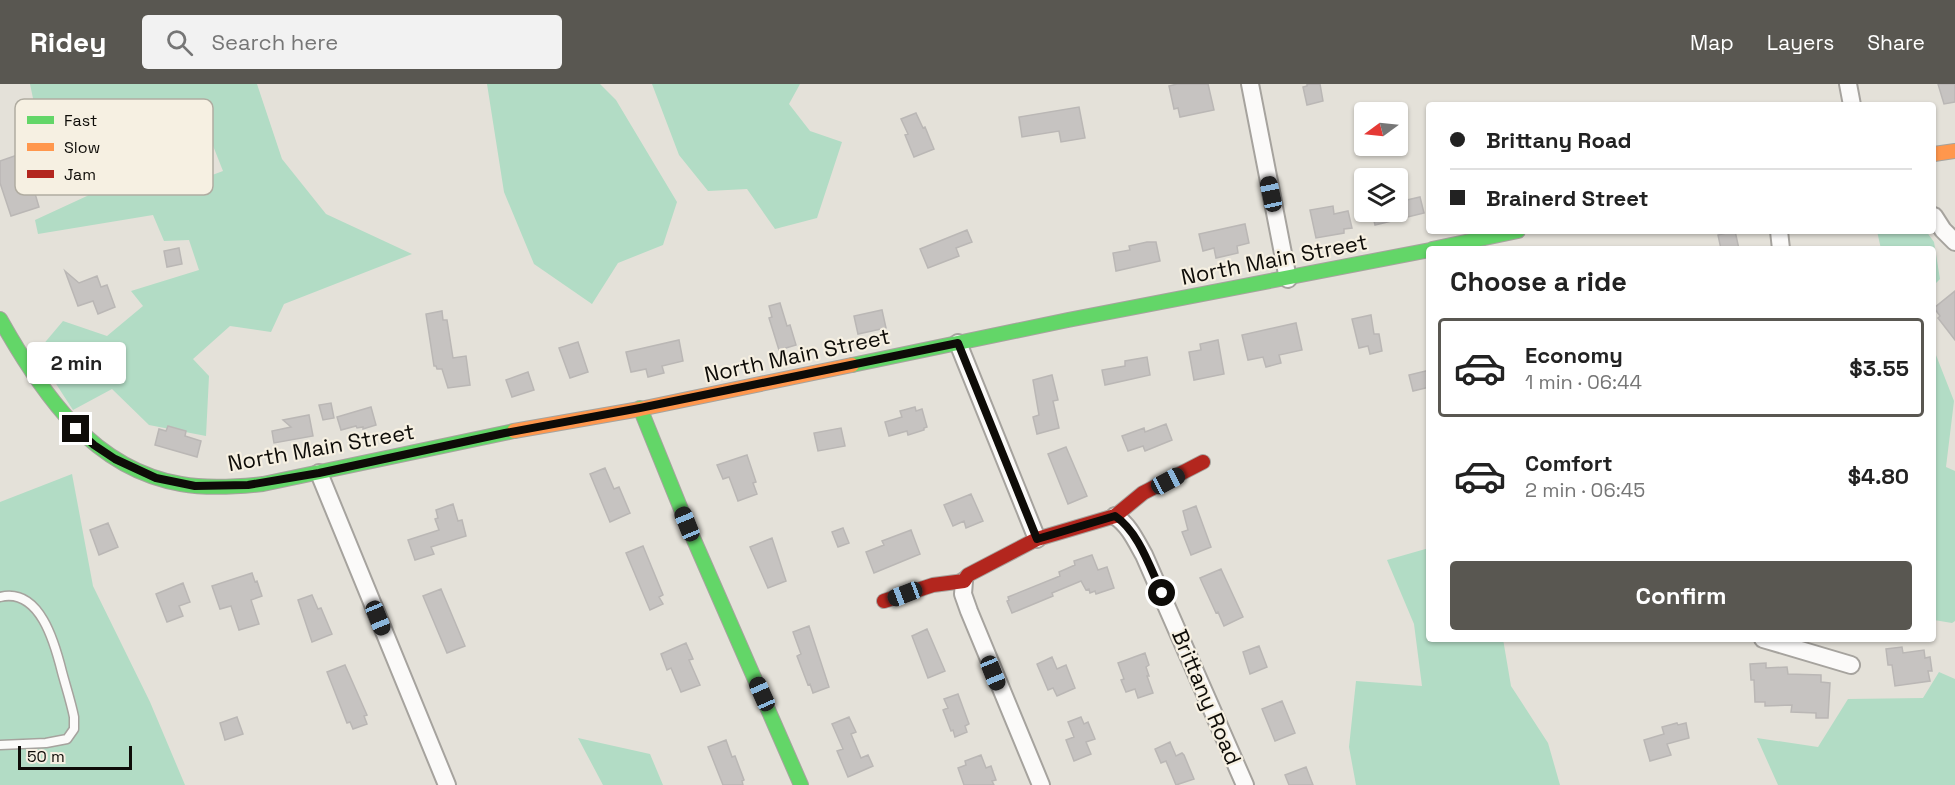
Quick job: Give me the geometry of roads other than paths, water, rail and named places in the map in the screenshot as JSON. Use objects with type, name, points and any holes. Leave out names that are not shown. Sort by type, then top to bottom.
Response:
[{"type":"street","points":[[1250,84],[1288,279]]},
{"type":"street","points":[[1848,84],[1851,102]]},
{"type":"street","points":[[1936,154],[1955,151]]},
{"type":"street","points":[[1936,219],[1955,242]]},
{"type":"street","name":"North Main Street","points":[[1446,246],[1504,234]]},
{"type":"street","name":"North Main Street","points":[[0,319],[43,390],[76,429],[94,445],[135,470],[172,482],[195,486],[228,487],[319,473],[505,433],[1426,250]]},
{"type":"street","points":[[958,343],[1037,539]]},
{"type":"street","points":[[640,408],[687,524],[801,785]]},
{"type":"street","points":[[1041,785],[969,611],[963,594],[964,581],[968,575],[1037,539],[1115,516],[1133,499],[1203,462]]},
{"type":"street","points":[[319,473],[447,785]]},
{"type":"street","name":"Brittany Road","points":[[1115,516],[1122,520],[1131,532],[1144,555],[1245,785]]},
{"type":"street","points":[[884,601],[926,586],[964,581]]},
{"type":"street","points":[[1773,642],[1851,665]]},
{"type":"lane","points":[[0,597],[11,596],[27,602],[48,627],[56,645],[74,717],[74,729],[67,739],[46,743],[0,745]]}]
